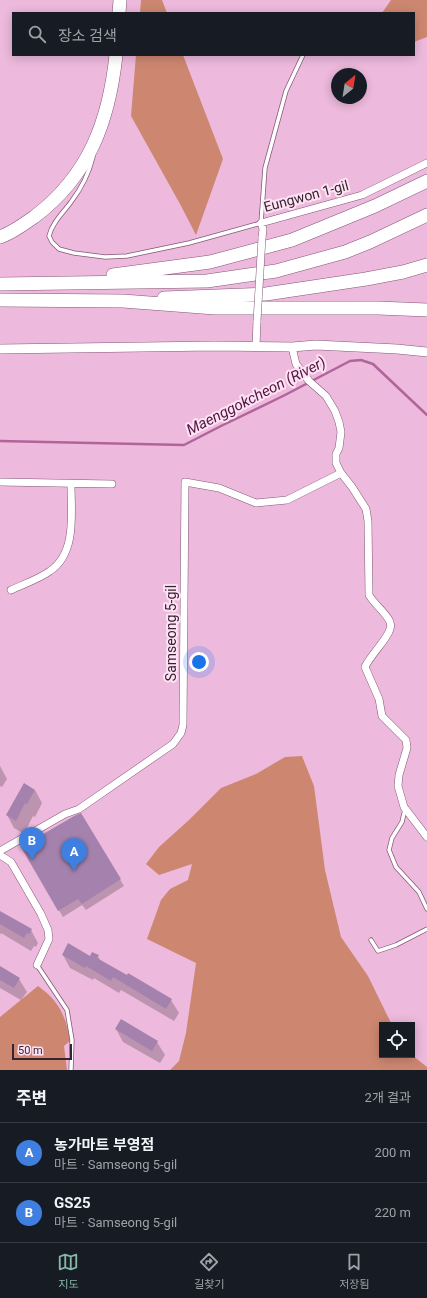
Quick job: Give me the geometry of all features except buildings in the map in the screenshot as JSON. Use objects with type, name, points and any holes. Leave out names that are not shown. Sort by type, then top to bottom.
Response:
[{"type":"highway","points":[[119,12],[120,0]]},
{"type":"highway","points":[[0,236],[25,223],[46,207],[67,186],[78,171],[100,132],[108,104],[116,56]]},
{"type":"highway","points":[[42,284],[210,262],[292,240],[382,203],[427,181]]},
{"type":"highway","points":[[0,284],[207,281],[276,271],[345,252],[427,215]]},
{"type":"highway","points":[[123,301],[180,297],[266,294],[366,279],[427,266]]},
{"type":"highway","points":[[0,300],[123,301],[215,308],[378,308],[427,310]]},
{"type":"street","name":"Eungwon 1-gil","points":[[256,346],[263,229],[261,222],[362,195],[427,163]]},
{"type":"street","points":[[0,349],[256,346],[292,347],[316,345],[427,352]]},
{"type":"street","points":[[292,347],[296,364],[310,381],[326,396],[335,411],[341,432],[339,448],[336,454],[336,463],[341,473],[366,509],[369,528],[369,595],[375,605],[390,621],[391,626],[387,636],[369,659],[366,667],[380,699],[382,716],[406,740],[407,748],[399,775],[398,786],[404,806],[427,837]]},
{"type":"street","name":"Samseong 5-gil","points":[[0,851],[65,814],[79,809],[173,744],[181,733],[183,724],[185,482],[219,488],[256,503],[287,500],[341,473]]},
{"type":"street","points":[[0,482],[112,484]]},
{"type":"street","points":[[11,590],[50,572],[59,563],[67,549],[70,537],[71,484]]},
{"type":"street","points":[[0,855],[11,862],[15,868],[41,914],[48,930],[49,939],[37,965]]},
{"type":"lane","points":[[100,132],[87,176],[73,200],[51,229],[49,236],[52,242],[59,249],[74,253],[105,257],[127,256],[190,243],[261,222],[265,168],[286,91],[303,56]]},
{"type":"lane","points":[[406,809],[402,822],[392,838],[390,850],[396,867],[419,892],[427,909]]},
{"type":"lane","points":[[371,940],[378,951],[396,945],[427,929]]},
{"type":"lane","points":[[37,965],[67,1010],[72,1040],[71,1070]]},
{"type":"shaded area","points":[[141,0],[162,0],[167,12],[140,12]]},
{"type":"shaded area","points":[[391,0],[427,0],[427,37],[415,42],[415,12],[383,12]]},
{"type":"shaded area","points":[[136,56],[183,56],[223,159],[196,235],[180,204],[131,116]]},
{"type":"shaded area","points":[[302,756],[314,786],[325,870],[341,937],[368,976],[391,1022],[379,1022],[379,1058],[415,1057],[427,1067],[427,1070],[170,1070],[179,1061],[186,1033],[196,963],[147,939],[161,900],[170,889],[188,880],[192,864],[159,875],[146,864],[159,847],[221,788],[256,774],[285,757]]},
{"type":"shaded area","points":[[38,986],[51,997],[64,1017],[70,1041],[64,1046],[67,1070],[0,1070],[0,1017]]},
{"type":"waterway","name":"Maenggokcheon (River)","points":[[0,441],[184,445],[350,361],[361,360],[373,364],[427,415]]},
{"type":"place","name":"GS25","points":[[32,860]]},
{"type":"place","name":"농가마트 부영점","points":[[74,871]]}]
